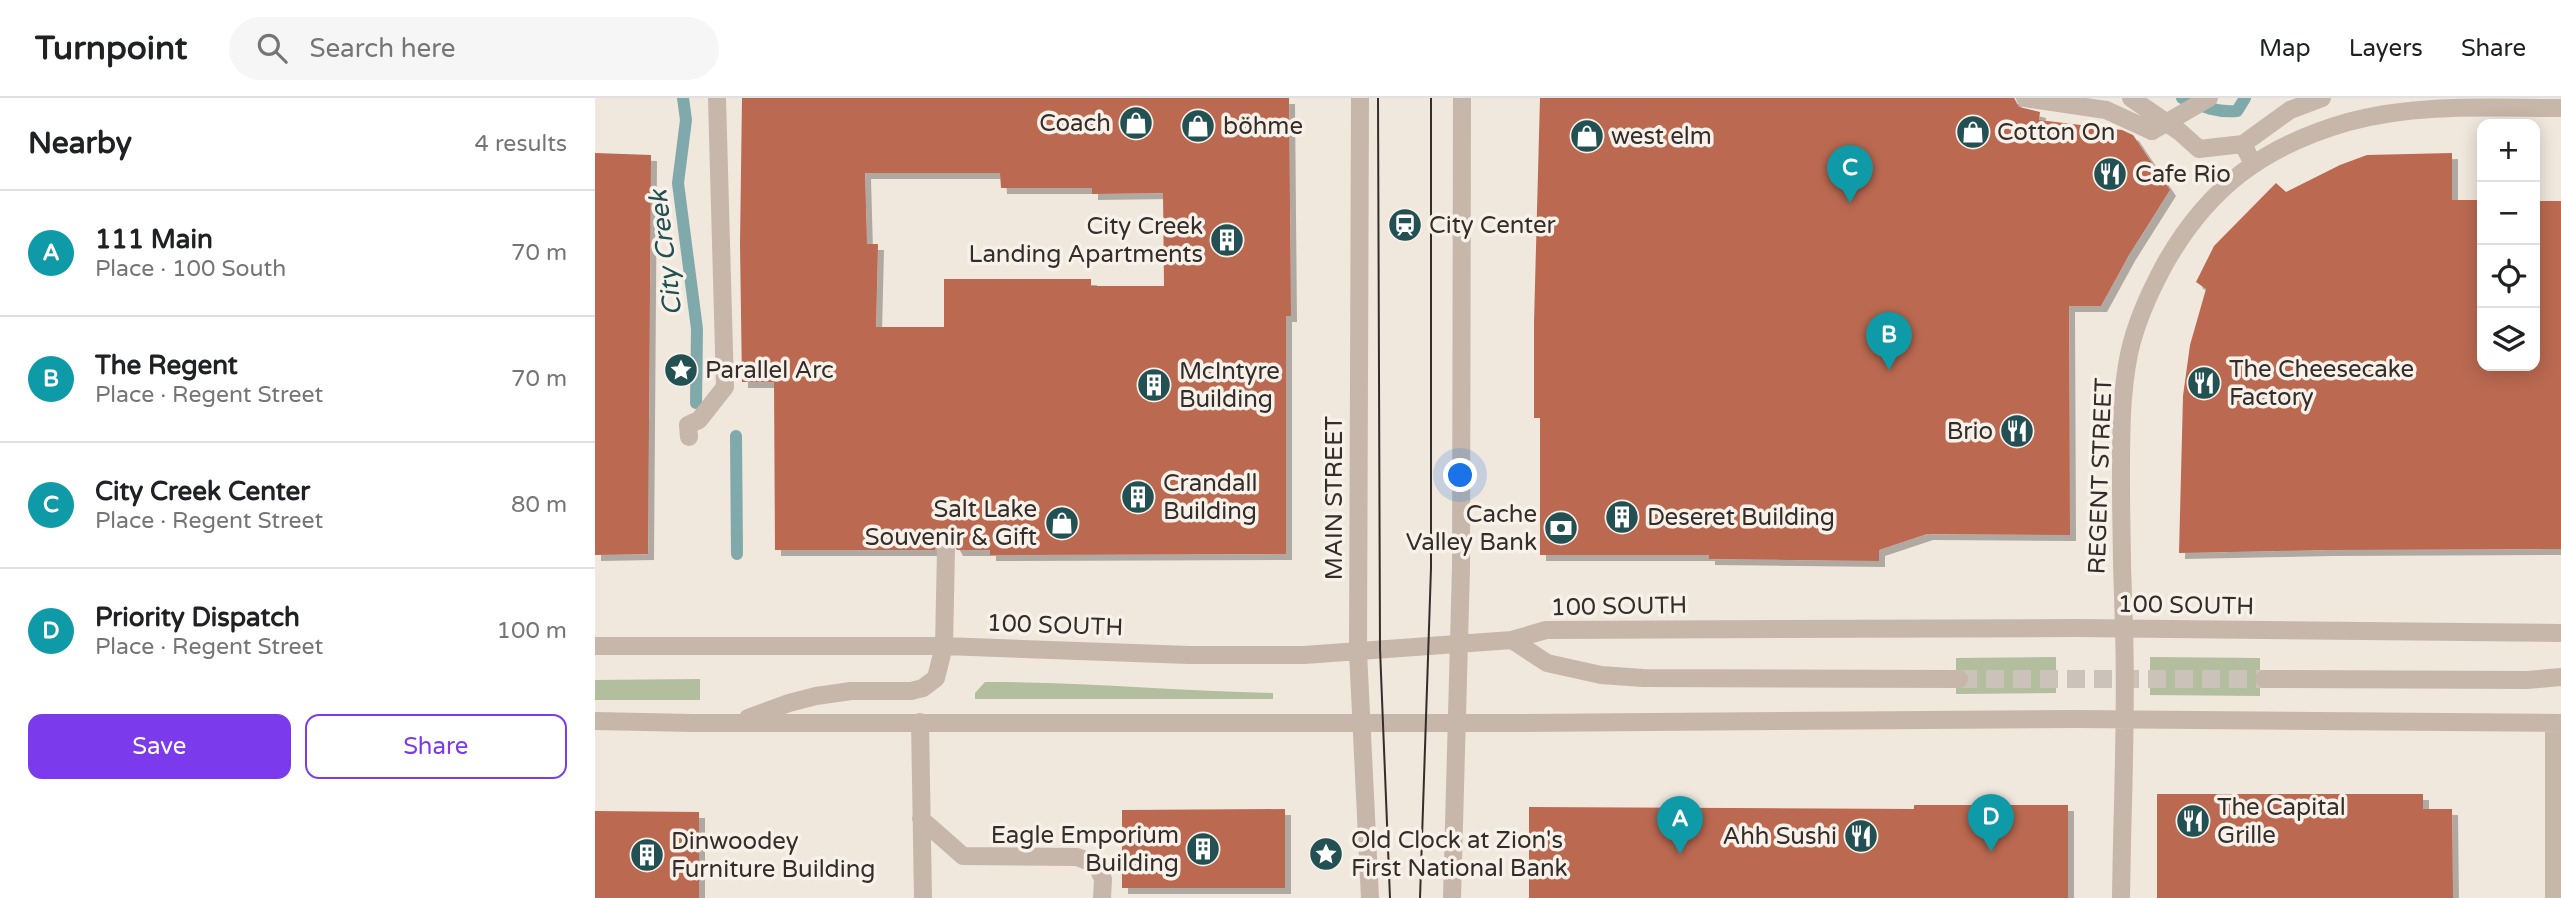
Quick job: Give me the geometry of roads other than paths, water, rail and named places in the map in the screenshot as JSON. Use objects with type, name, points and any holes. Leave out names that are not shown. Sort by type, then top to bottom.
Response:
[{"type":"street","points":[[689,437],[688,425],[699,420],[725,387],[717,98]]},
{"type":"street","name":"MAIN STREET","points":[[1360,98],[1358,652],[1370,898]]},
{"type":"street","points":[[1452,898],[1459,643],[1462,98]]},
{"type":"street","points":[[2025,98],[2065,101],[2106,110],[2152,131],[2209,98]]},
{"type":"street","points":[[2131,98],[2181,132],[2199,149],[2243,144],[2290,110],[2322,98]]},
{"type":"street","name":"REGENT STREET","points":[[2121,898],[2124,629],[2120,570],[2124,390],[2129,353],[2144,307],[2173,250],[2195,215],[2222,188],[2253,164],[2296,141],[2347,122],[2400,111],[2561,108]]},
{"type":"street","points":[[2243,144],[2253,164]]},
{"type":"street","points":[[734,723],[789,702],[851,691],[911,691],[923,688],[936,678],[944,646],[946,550]]},
{"type":"street","name":"100 SOUTH","points":[[595,646],[944,646],[1189,655],[1304,655],[1512,640],[1546,630],[2124,629],[2561,633]]},
{"type":"street","points":[[1512,640],[1547,663],[1601,675],[1643,678],[1959,679]]},
{"type":"street","points":[[2265,680],[2527,680],[2561,677]]},
{"type":"street","points":[[595,721],[1456,723],[2124,719],[2558,723],[2554,898]]},
{"type":"street","points":[[920,722],[923,898]]},
{"type":"street","points":[[921,818],[963,856],[1077,857],[1096,864],[1103,879],[1102,898]]},
{"type":"waterway","name":"City Creek","points":[[683,98],[686,120],[678,183],[697,329],[696,403]]},
{"type":"waterway","points":[[2182,98],[2222,111],[2237,111],[2245,98]]},
{"type":"waterway","name":"City Creek","points":[[736,436],[737,554]]},
{"type":"tunnel","points":[[1959,679],[2264,679]]},
{"type":"tram line","points":[[1378,98],[1380,649],[1390,898]]},
{"type":"tram line","points":[[1420,898],[1431,568],[1431,98]]},
{"type":"place","name":"Coach","points":[[1136,123]]},
{"type":"place","name":"böhme","points":[[1198,126]]},
{"type":"place","name":"Cotton On","points":[[1973,132]]},
{"type":"place","name":"west elm","points":[[1587,136]]},
{"type":"place","name":"Cafe Rio","points":[[2110,174]]},
{"type":"place","name":"City Creek Center","points":[[1850,203]]},
{"type":"place","name":"City Center","points":[[1405,225]]},
{"type":"place","name":"City Creek Landing Apartments","points":[[1227,240]]},
{"type":"place","name":"Parallel Arc","points":[[681,370]]},
{"type":"place","name":"The Regent","points":[[1889,370]]},
{"type":"place","name":"The Cheesecake Factory","points":[[2204,383]]},
{"type":"place","name":"McIntyre Building","points":[[1154,385]]},
{"type":"place","name":"Brio","points":[[2017,431]]},
{"type":"place","name":"Crandall Building","points":[[1138,497]]},
{"type":"place","name":"Deseret Building","points":[[1622,517]]},
{"type":"place","name":"Salt Lake Souvenir & Gift","points":[[1062,523]]},
{"type":"place","name":"Cache Valley Bank","points":[[1561,528]]},
{"type":"place","name":"The Capital Grille","points":[[2193,821]]},
{"type":"place","name":"Ahh Sushi","points":[[1861,836]]},
{"type":"place","name":"Eagle Emporium Building","points":[[1203,849]]},
{"type":"place","name":"Priority Dispatch","points":[[1991,852]]},
{"type":"place","name":"Old Clock at Zion's First National Bank","points":[[1326,854]]},
{"type":"place","name":"111 Main","points":[[1680,854]]},
{"type":"place","name":"Dinwoodey Furniture Building","points":[[647,855]]}]
